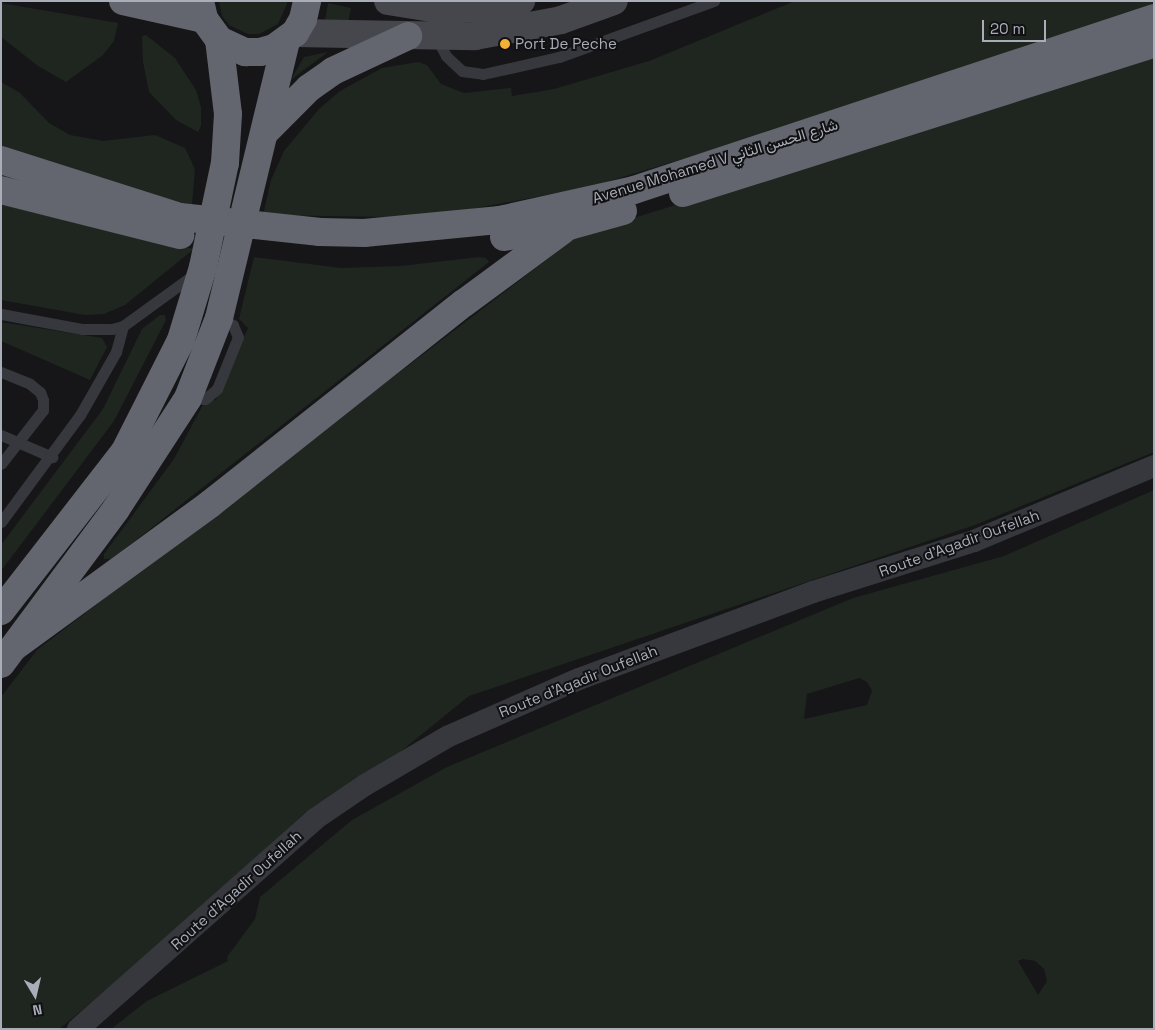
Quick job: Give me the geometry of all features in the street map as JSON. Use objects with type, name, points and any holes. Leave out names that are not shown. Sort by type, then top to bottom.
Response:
[{"type":"highway","points":[[123,1],[208,20],[245,52],[260,52],[291,37]]},
{"type":"highway","points":[[8,656],[116,509],[188,398],[219,318],[264,132],[291,37],[303,19],[307,1]]},
{"type":"highway","name":"Avenue Mohamed V شارع الحسن الثاني","points":[[320,241],[364,233],[500,220],[634,190],[1154,18]]},
{"type":"highway","points":[[1,611],[126,451],[181,340],[203,267],[225,163],[228,114],[208,20]]},
{"type":"highway","points":[[264,132],[309,88],[333,71],[408,36]]},
{"type":"highway","name":"Avenue Mohamed V شارع الحسن الثاني","points":[[1,190],[180,226],[320,241],[435,246],[568,226],[1154,44]]},
{"type":"highway","name":"Avenue Mohamed V شارع الحسن الثاني","points":[[1,160],[180,226]]},
{"type":"highway","points":[[8,656],[181,527],[464,303],[568,226]]},
{"type":"street","points":[[388,1],[431,8],[484,8],[521,1]]},
{"type":"street","points":[[291,37],[436,37],[526,28],[561,20],[614,1]]},
{"type":"street","name":"Route d'Agadir Oufellah","points":[[78,1029],[315,819],[365,785],[449,736],[578,679],[814,592],[974,541],[1154,466]]},
{"type":"lane","points":[[436,37],[446,56],[462,71],[483,74],[559,57],[714,1]]},
{"type":"lane","points":[[1,314],[98,330],[123,326],[203,267]]},
{"type":"lane","points":[[1,522],[52,457],[108,366],[123,326]]},
{"type":"lane","points":[[1,372],[30,384],[40,392],[43,400],[43,410],[1,464]]},
{"type":"lane","points":[[1,435],[52,457]]},
{"type":"shaded area","points":[[219,1],[287,1],[287,4],[278,24],[259,34],[248,34],[229,25],[222,16]]},
{"type":"shaded area","points":[[795,1],[1154,1],[1154,5],[706,152],[589,187],[466,210],[388,217],[263,215],[271,180],[284,151],[319,109],[340,91],[382,68],[418,62],[427,65],[441,84],[464,93],[511,88],[512,96],[554,89],[649,61]]},
{"type":"shaded area","points":[[1,3],[118,23],[114,41],[103,55],[66,82],[38,66],[1,37]]},
{"type":"shaded area","points":[[328,3],[351,8],[348,23],[325,21]]},
{"type":"shaded area","points":[[146,35],[175,58],[196,90],[201,107],[201,126],[198,132],[176,120],[149,92],[143,62],[142,36]]},
{"type":"shaded area","points":[[328,52],[301,72],[290,81],[304,57]]},
{"type":"shaded area","points":[[1154,56],[1154,452],[975,525],[469,696],[59,1029],[1,1029],[1,697],[37,650],[579,235]]},
{"type":"shaded area","points":[[1,82],[20,93],[49,123],[70,135],[103,141],[155,135],[185,148],[195,169],[192,205],[133,192],[1,154]]},
{"type":"shaded area","points":[[1,204],[194,249],[125,305],[104,314],[85,315],[1,300]]},
{"type":"shaded area","points":[[254,257],[341,268],[401,266],[479,257],[486,258],[489,262],[112,559],[104,559],[104,554],[174,459],[205,401],[216,400],[248,328],[239,319]]},
{"type":"shaded area","points":[[160,315],[165,315],[166,320],[114,421],[1,571],[1,545],[103,409],[142,329]]},
{"type":"shaded area","points":[[1,322],[102,338],[107,347],[90,380],[1,341]]},
{"type":"shaded area","points":[[1154,490],[1154,1029],[111,1029],[147,1001],[228,961],[227,957],[255,919],[260,897],[352,820],[447,767],[853,598],[1004,556]],"holes":[[[859,678],[867,682],[872,691],[867,705],[804,719],[807,694]],[[1023,959],[1035,961],[1044,969],[1047,981],[1038,995],[1018,961]]]},
{"type":"place","name":"Port De Peche","points":[[505,44]]}]
